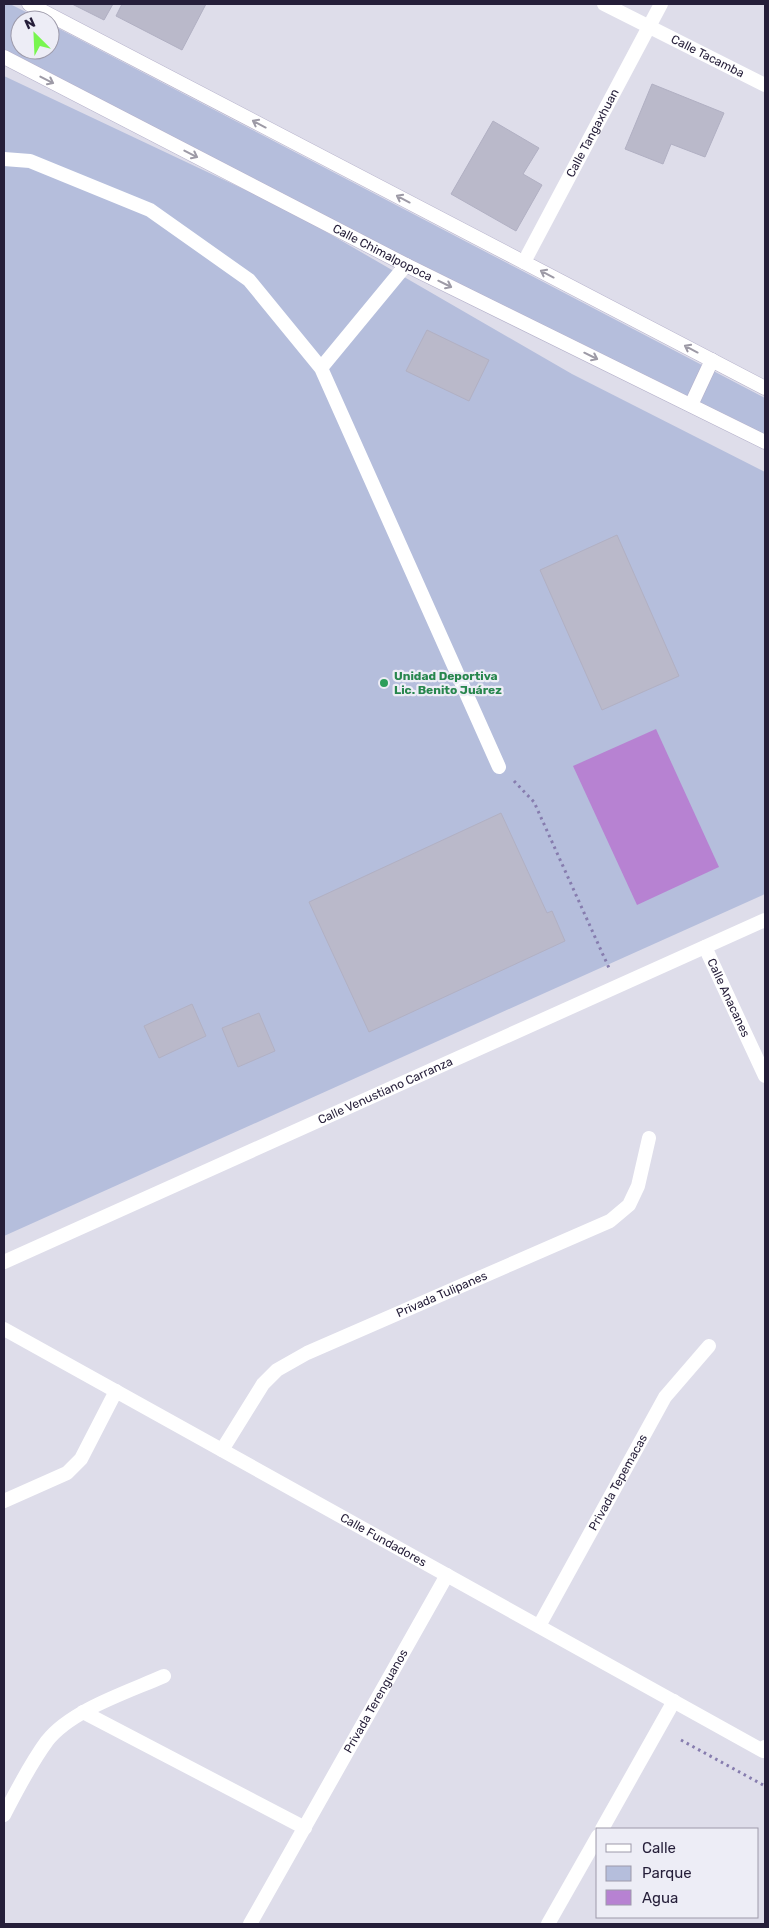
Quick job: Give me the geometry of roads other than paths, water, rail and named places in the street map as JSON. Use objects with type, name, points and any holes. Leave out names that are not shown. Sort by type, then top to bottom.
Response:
[{"type":"street","points":[[28,4],[765,388]]},
{"type":"street","name":"Calle Tacamba","points":[[604,4],[765,85]]},
{"type":"street","name":"Calle Tangaxhuan","points":[[524,262],[661,4]]},
{"type":"street","name":"Calle Chimalpopoca","points":[[4,57],[406,265],[765,442]]},
{"type":"street","points":[[4,159],[30,161],[150,210],[249,280],[321,368],[499,767]]},
{"type":"street","points":[[321,368],[406,265]]},
{"type":"street","points":[[691,405],[712,360]]},
{"type":"street","name":"Calle Venustiano Carranza","points":[[4,1262],[765,920]]},
{"type":"street","name":"Calle Anacanes","points":[[705,947],[765,1076]]},
{"type":"street","name":"Privada Tulipanes","points":[[222,1450],[263,1384],[276,1370],[316,1349],[610,1221],[629,1205],[638,1186],[649,1138]]},
{"type":"street","name":"Calle Fundadores","points":[[4,1328],[674,1701],[764,1749]]},
{"type":"street","name":"Privada Tepemacas","points":[[540,1626],[665,1397],[709,1346]]},
{"type":"street","points":[[4,1501],[66,1473],[80,1459],[116,1390]]},
{"type":"street","name":"Privada Terenguanos","points":[[250,1924],[447,1575]]},
{"type":"street","points":[[4,1815],[22,1781],[48,1740],[66,1723],[83,1712],[164,1676]]},
{"type":"street","points":[[603,1828],[674,1701]]},
{"type":"street","points":[[83,1712],[305,1828]]},
{"type":"street","points":[[548,1924],[596,1840]]},
{"type":"water","points":[[656,729],[719,867],[637,905],[573,766]]},
{"type":"place","name":"Unidad Deportiva Lic. Benito Juárez","points":[[384,683]]}]
